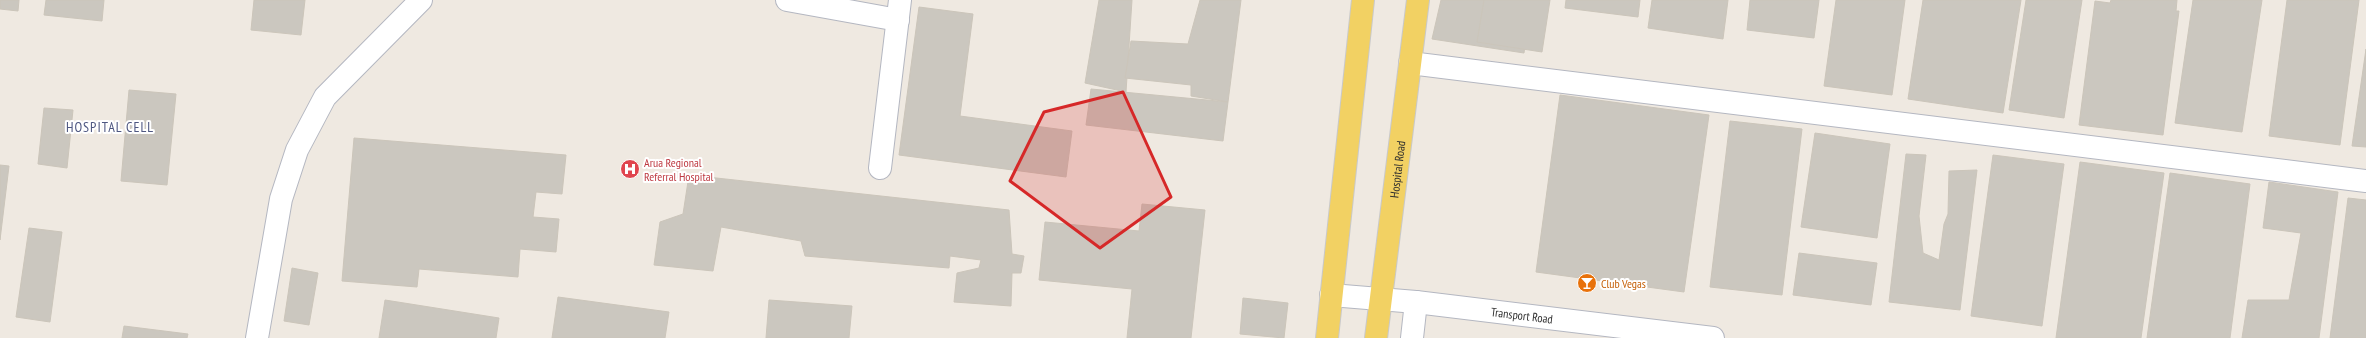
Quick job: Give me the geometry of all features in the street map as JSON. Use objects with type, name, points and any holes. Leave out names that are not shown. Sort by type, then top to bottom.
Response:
[{"type":"main road","points":[[1327,338],[1363,0]]},
{"type":"main road","name":"Hospital Road","points":[[1376,338],[1418,0]]},
{"type":"street","points":[[257,338],[281,199],[297,150],[325,98],[421,0]]},
{"type":"street","points":[[786,0],[899,10],[880,168]]},
{"type":"street","points":[[1410,63],[2366,181]]},
{"type":"street","name":"Transport Road","points":[[1331,295],[1381,298],[1700,337]]},
{"type":"street","points":[[1412,338],[1416,302]]},
{"type":"highlighted area","points":[[1123,92],[1171,197],[1100,248],[1010,181],[1044,112]]},
{"type":"building","points":[[0,0],[19,0],[18,11],[0,9]]},
{"type":"building","points":[[46,0],[104,0],[102,21],[44,15]]},
{"type":"building","points":[[254,0],[305,0],[301,35],[251,30]]},
{"type":"building","points":[[1099,0],[1132,0],[1126,92],[1085,83]]},
{"type":"building","points":[[1200,0],[1241,0],[1228,102],[1191,96],[1191,85],[1125,78],[1131,41],[1188,44]]},
{"type":"building","points":[[1441,0],[1532,0],[1524,53],[1432,39]]},
{"type":"building","points":[[1484,0],[1550,0],[1542,52],[1477,42]]},
{"type":"building","points":[[1566,0],[1640,0],[1638,17],[1565,8]]},
{"type":"building","points":[[1652,0],[1728,0],[1723,39],[1648,28]]},
{"type":"building","points":[[1750,0],[1819,0],[1814,38],[1747,30]]},
{"type":"building","points":[[1836,0],[1905,0],[1892,95],[1824,86]]},
{"type":"building","points":[[1923,0],[2021,0],[2003,113],[1908,99]]},
{"type":"building","points":[[2026,0],[2082,0],[2064,118],[2009,110]]},
{"type":"building","points":[[2111,0],[2177,0],[2176,11],[2179,11],[2163,135],[2079,125],[2095,1],[2110,3]]},
{"type":"building","points":[[2193,0],[2262,0],[2242,132],[2175,123]]},
{"type":"building","points":[[2287,0],[2359,0],[2340,145],[2269,136]]},
{"type":"building","points":[[919,7],[973,14],[960,116],[1072,131],[1066,177],[899,155]]},
{"type":"building","points":[[2366,49],[2366,147],[2352,146]]},
{"type":"building","points":[[1091,89],[1228,102],[1223,141],[1086,125]]},
{"type":"building","points":[[129,90],[176,94],[167,185],[121,181]]},
{"type":"building","points":[[1560,95],[1709,115],[1684,292],[1536,272]]},
{"type":"building","points":[[44,108],[73,110],[67,168],[38,164]]},
{"type":"building","points":[[1730,121],[1802,129],[1782,295],[1710,287]]},
{"type":"building","points":[[1815,133],[1890,144],[1877,238],[1801,227]]},
{"type":"building","points":[[354,138],[566,155],[562,194],[536,192],[533,217],[559,219],[556,252],[520,249],[518,277],[419,269],[417,287],[342,281]]},
{"type":"building","points":[[1906,154],[1926,155],[1919,216],[1923,253],[1939,260],[1944,224],[1948,214],[1949,171],[1977,170],[1960,310],[1889,302]]},
{"type":"building","points":[[1993,155],[2064,164],[2042,326],[1971,316]]},
{"type":"building","points":[[2080,162],[2164,173],[2141,338],[2056,338]]},
{"type":"building","points":[[0,165],[9,166],[0,240]]},
{"type":"building","points":[[2170,173],[2250,184],[2230,338],[2147,338]]},
{"type":"building","points":[[689,175],[1009,210],[1012,254],[1024,256],[1021,273],[1012,273],[1011,306],[954,302],[957,273],[979,268],[981,260],[950,256],[949,268],[805,256],[801,241],[721,227],[713,271],[654,265],[660,222],[683,214]]},
{"type":"building","points":[[2269,182],[2338,192],[2319,338],[2242,338],[2248,300],[2289,300],[2301,233],[2263,228]]},
{"type":"building","points":[[2348,198],[2366,200],[2366,338],[2330,338]]},
{"type":"building","points":[[1142,204],[1205,210],[1191,338],[1127,338],[1132,289],[1039,280],[1045,222],[1139,231]]},
{"type":"building","points":[[29,228],[62,232],[50,322],[16,317]]},
{"type":"building","points":[[1799,253],[1877,263],[1871,305],[1793,295]]},
{"type":"building","points":[[292,268],[318,273],[309,325],[284,321]]},
{"type":"building","points":[[558,297],[669,312],[665,338],[552,338]]},
{"type":"building","points":[[1243,298],[1288,303],[1284,338],[1240,334]]},
{"type":"building","points":[[385,300],[499,318],[496,338],[379,338]]},
{"type":"building","points":[[769,300],[852,306],[849,338],[766,338]]},
{"type":"building","points":[[124,326],[188,334],[187,338],[122,338]]},
{"type":"place","name":"Arua Regional Referral Hospital","points":[[630,169]]},
{"type":"place","name":"Club Vegas","points":[[1587,283]]},
{"type":"district","name":"HOSPITAL CELL","points":[[110,127]]}]
